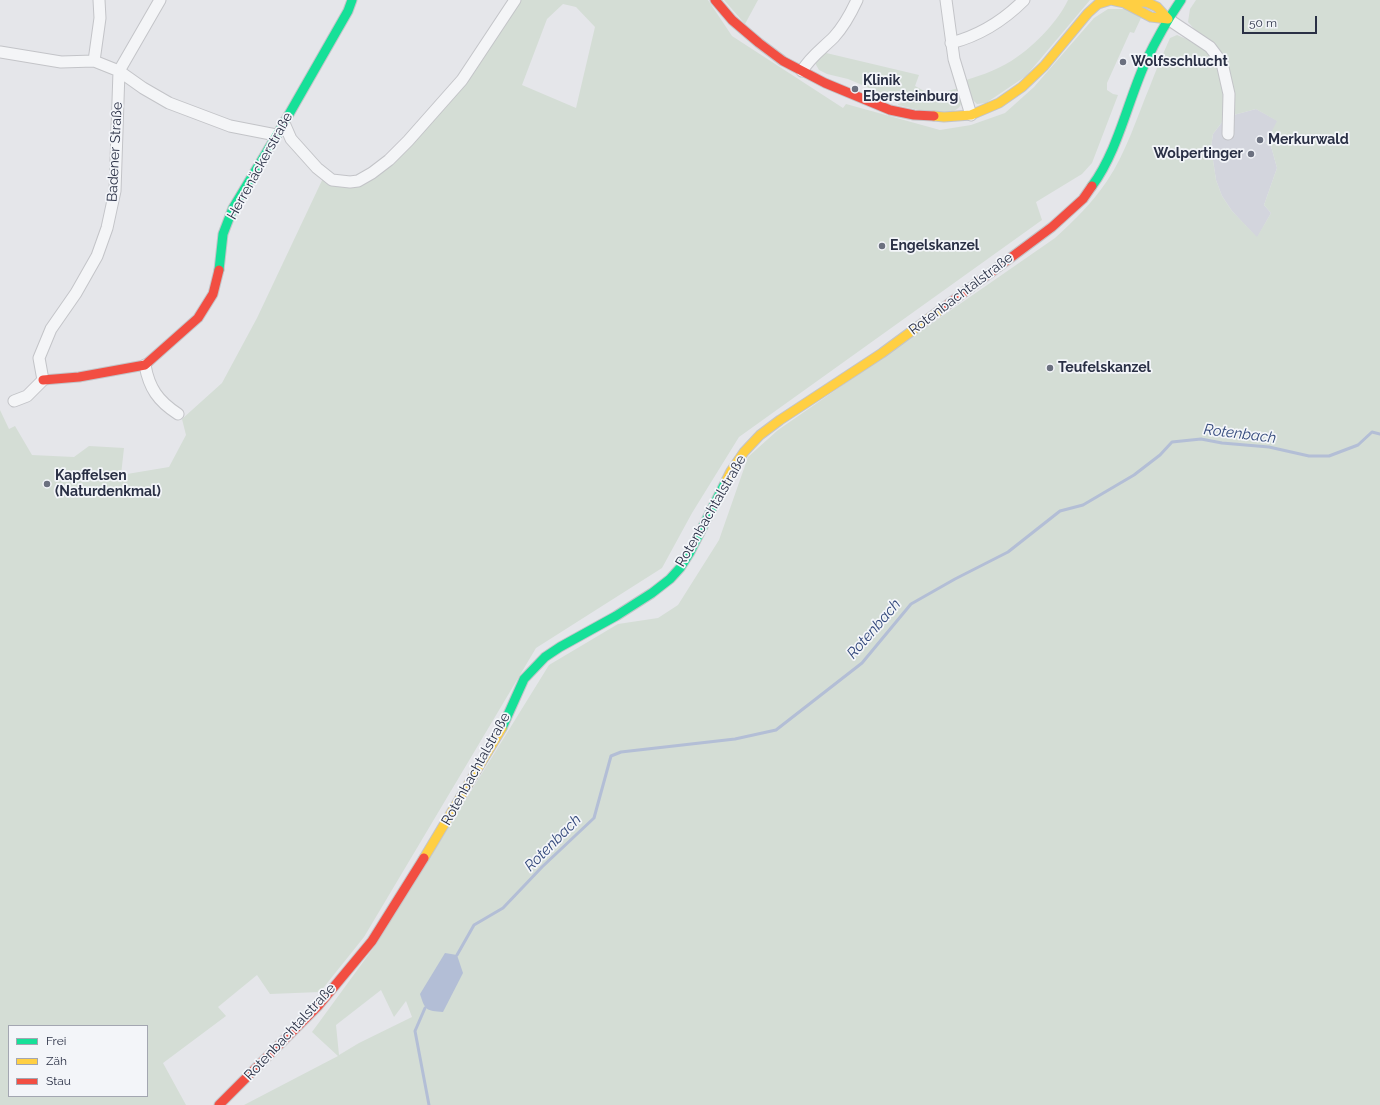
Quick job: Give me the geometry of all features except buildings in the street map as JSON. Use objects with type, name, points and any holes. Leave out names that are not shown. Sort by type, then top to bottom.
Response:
[{"type":"main road","name":"Herrenäckerstraße","points":[[144,365],[198,318],[213,294],[219,270],[223,234],[233,208],[284,124],[348,11],[352,0]]},
{"type":"main road","points":[[715,0],[732,20],[759,43],[783,61],[802,71],[843,91],[890,110],[914,115],[944,117],[971,115],[999,103],[1022,87],[1044,66],[1088,13],[1098,4],[1111,0],[1126,3],[1146,2],[1157,7],[1168,19]]},
{"type":"main road","name":"Rotenbachtalstraße","points":[[219,1105],[318,1006],[372,941],[438,836],[500,732],[522,684],[533,669],[545,657],[560,647],[616,616],[652,593],[680,568],[690,552],[731,471],[744,452],[760,435],[780,420],[882,353],[1052,227],[1083,199],[1097,180],[1111,152],[1146,61],[1168,19],[1181,0]]},
{"type":"main road","points":[[44,380],[79,376],[144,365]]},
{"type":"street","points":[[94,61],[100,18],[99,0]]},
{"type":"street","name":"Badener Straße","points":[[44,380],[39,358],[51,329],[76,293],[97,256],[108,228],[115,191],[119,72],[160,0]]},
{"type":"street","points":[[284,124],[291,139],[317,168],[332,180],[350,182],[372,173],[389,160],[408,141],[462,80],[515,0]]},
{"type":"street","points":[[802,71],[814,54],[833,37],[846,22],[858,0]]},
{"type":"street","points":[[946,0],[954,60],[971,115]]},
{"type":"street","points":[[951,43],[966,39],[993,25],[1014,10],[1024,0]]},
{"type":"street","points":[[1168,19],[1210,47],[1222,63],[1229,94],[1228,134]]},
{"type":"street","points":[[0,52],[60,62],[94,61],[119,72],[169,103],[230,126],[276,135]]},
{"type":"street","points":[[144,365],[147,379],[153,391],[168,407],[178,414]]},
{"type":"street","points":[[14,401],[27,396],[44,380]]},
{"type":"shaded area","points":[[515,0],[708,0],[732,36],[843,108],[846,104],[940,130],[971,125],[1005,113],[1034,87],[1094,18],[1108,9],[1127,9],[1141,18],[1134,33],[1130,32],[1107,83],[1107,90],[1118,95],[1092,163],[1082,174],[1036,202],[1042,220],[739,437],[692,513],[662,568],[536,648],[364,937],[320,992],[270,994],[257,975],[218,1007],[226,1016],[163,1063],[186,1105],[0,1105],[0,410],[9,429],[15,426],[32,455],[74,457],[89,446],[124,448],[121,475],[169,467],[186,435],[182,419],[222,383],[257,318],[325,174],[350,182],[377,176],[462,80]],"holes":[[[563,4],[576,7],[595,27],[576,108],[522,85],[547,19]]]},
{"type":"shaded area","points":[[724,0],[758,0],[745,24]]},
{"type":"shaded area","points":[[1068,0],[1090,0],[1026,76],[986,103],[977,104],[971,98],[966,80],[999,68],[1024,52],[1039,39],[1052,24]]},
{"type":"shaded area","points":[[1196,0],[1380,0],[1380,1105],[244,1105],[338,1056],[312,1032],[377,943],[549,665],[618,624],[658,618],[678,605],[719,540],[748,457],[778,430],[1055,238],[1076,218],[1107,181],[1120,159],[1170,38],[1177,35],[1189,40],[1197,32],[1188,22],[1190,9]],"holes":[[[1256,109],[1277,121],[1266,143],[1271,146],[1277,168],[1264,205],[1271,213],[1257,237],[1232,211],[1222,196],[1216,180],[1211,147],[1213,134],[1226,117]],[[381,990],[394,1017],[406,1001],[412,1017],[359,1043],[339,1055],[336,1025]]]},
{"type":"shaded area","points":[[822,52],[919,75],[915,86],[926,92],[906,98],[904,90],[896,92],[897,100],[848,79],[827,74],[819,70],[815,63]]},
{"type":"shaded area","points":[[959,88],[962,102],[957,109],[950,112],[932,112],[898,105],[898,104]]},
{"type":"shaded area","points":[[1256,109],[1278,121],[1266,143],[1271,146],[1277,168],[1264,205],[1271,213],[1257,238],[1232,211],[1222,196],[1216,180],[1211,147],[1213,134],[1226,117]]},
{"type":"water","points":[[445,953],[457,955],[463,973],[443,1012],[433,1011],[427,1009],[420,994]]},
{"type":"waterway","name":"Rotenbach","points":[[457,955],[474,925],[503,908],[542,867],[594,818],[611,756],[621,752],[735,739],[776,730],[862,663],[911,604],[955,579],[1008,552],[1060,511],[1083,505],[1134,475],[1160,455],[1172,442],[1201,439],[1222,443],[1269,447],[1309,456],[1329,456],[1358,445],[1372,432],[1380,434]]},
{"type":"waterway","points":[[425,1008],[415,1031],[429,1105]]},
{"type":"traffic: fast","points":[[219,270],[223,234],[233,208],[284,123],[348,11],[352,0]]},
{"type":"traffic: fast","points":[[1092,186],[1101,172],[1116,141],[1146,61],[1162,30],[1181,0]]},
{"type":"traffic: fast","points":[[502,728],[524,679],[545,657],[616,616],[652,593],[670,579],[680,568],[690,552],[726,481]]},
{"type":"traffic: slow","points":[[934,116],[944,117],[971,115],[999,103],[1022,87],[1044,66],[1088,13],[1098,4],[1111,0],[1125,3],[1146,2],[1157,7],[1168,19]]},
{"type":"traffic: slow","points":[[1126,4],[1151,17],[1168,19]]},
{"type":"traffic: slow","points":[[726,481],[744,452],[760,435],[780,420],[882,353],[943,308]]},
{"type":"traffic: slow","points":[[424,858],[502,728]]},
{"type":"traffic: jam","points":[[715,0],[732,20],[783,61],[825,83],[890,110],[914,115],[934,116]]},
{"type":"traffic: jam","points":[[943,308],[1052,227],[1083,199],[1092,186]]},
{"type":"traffic: jam","points":[[43,380],[79,377],[145,365],[198,318],[213,294],[219,270]]},
{"type":"traffic: jam","points":[[219,1105],[318,1006],[372,941],[424,858]]},
{"type":"place","name":"Wolfsschlucht","points":[[1123,62]]},
{"type":"place","name":"Klinik Ebersteinburg","points":[[855,89]]},
{"type":"place","name":"Merkurwald","points":[[1260,140]]},
{"type":"place","name":"Wolpertinger","points":[[1251,154]]},
{"type":"place","name":"Engelskanzel","points":[[882,246]]},
{"type":"place","name":"Teufelskanzel","points":[[1050,368]]},
{"type":"place","name":"Kapffelsen (Naturdenkmal)","points":[[47,484]]}]
